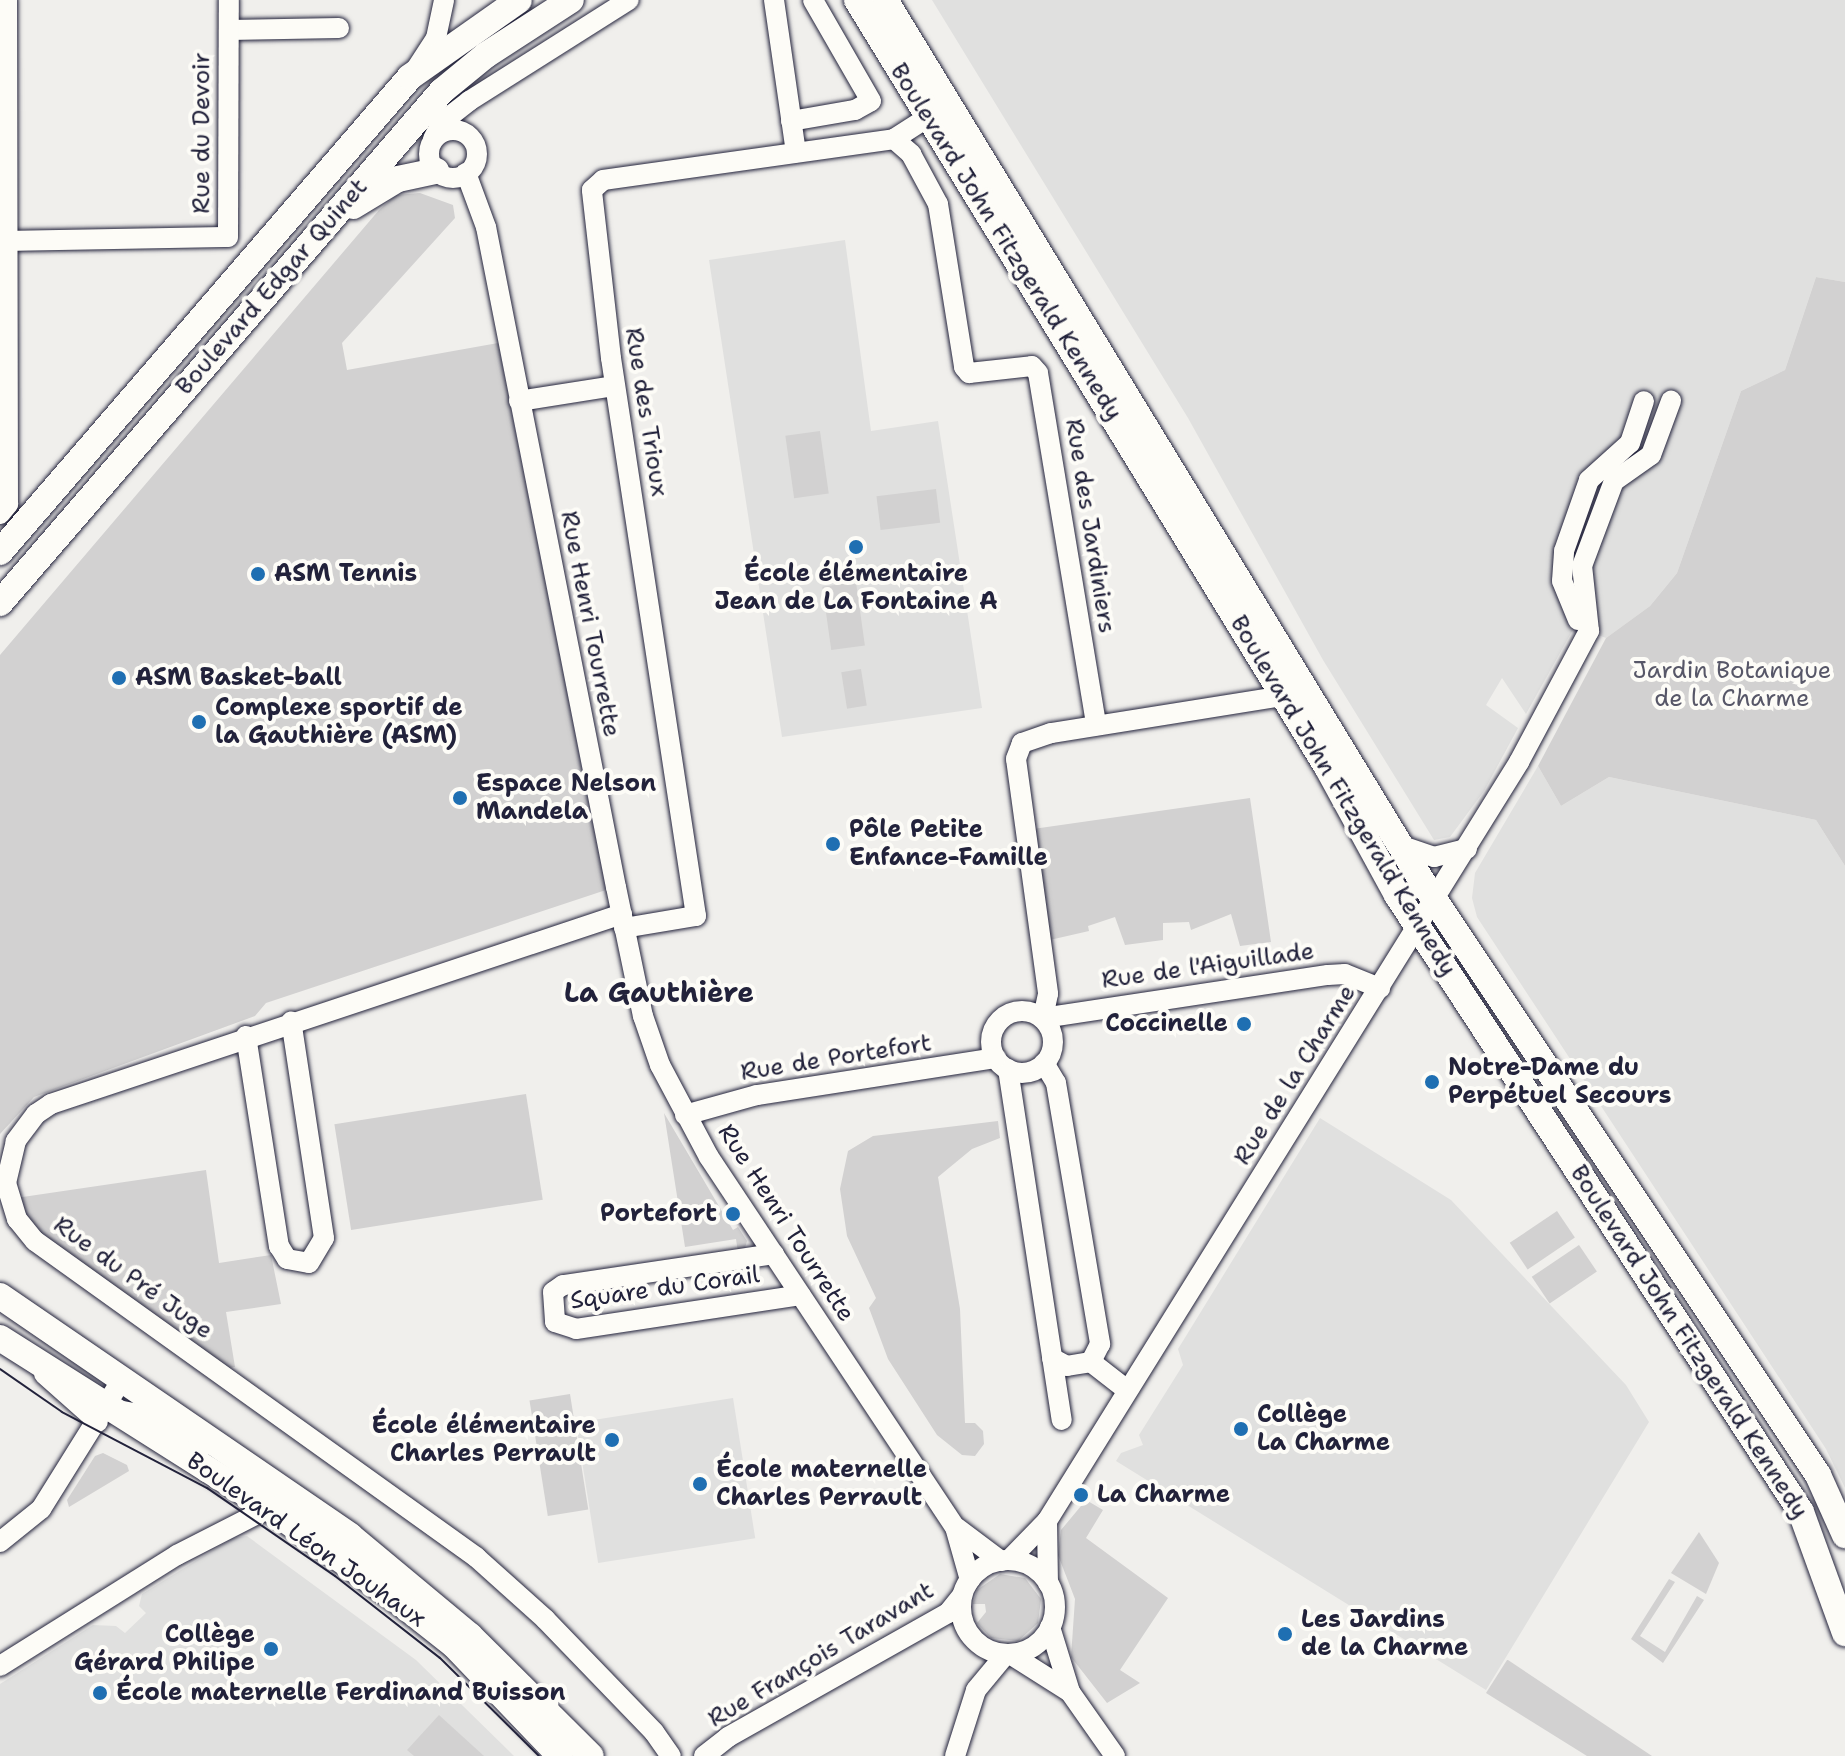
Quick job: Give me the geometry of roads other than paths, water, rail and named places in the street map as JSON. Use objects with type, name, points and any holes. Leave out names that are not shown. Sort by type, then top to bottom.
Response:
[{"type":"main road","name":"Boulevard Edgar Quinet","points":[[0,552],[410,77],[519,0]]},
{"type":"main road","name":"Boulevard Edgar Quinet","points":[[0,603],[442,91],[486,55],[571,0]]},
{"type":"main road","name":"Boulevard John Fitzgerald Kennedy","points":[[857,0],[1283,696],[1418,925],[1801,1512],[1845,1633]]},
{"type":"main road","name":"Boulevard John Fitzgerald Kennedy","points":[[885,0],[1434,900],[1811,1464],[1845,1535]]},
{"type":"main road","points":[[928,117],[941,118],[971,144]]},
{"type":"main road","points":[[303,251],[363,197],[398,179],[436,171]]},
{"type":"main road","name":"Boulevard Léon Jouhaux","points":[[0,1296],[123,1378],[218,1450],[350,1536],[407,1581],[543,1703],[591,1756]]},
{"type":"main road","name":"Boulevard Léon Jouhaux","points":[[0,1338],[102,1416],[269,1508],[454,1645],[560,1756]]},
{"type":"street","points":[[0,514],[8,504],[4,241],[7,0]]},
{"type":"street","name":"Rue du Devoir","points":[[4,241],[228,237],[229,0]]},
{"type":"street","points":[[410,77],[436,38],[444,0]]},
{"type":"street","points":[[433,139],[452,130],[471,138],[477,153],[466,173],[451,178],[436,171],[429,159],[433,139],[441,123],[469,101],[629,0]]},
{"type":"street","points":[[774,0],[796,152]]},
{"type":"street","points":[[791,121],[855,110],[871,101],[813,0]]},
{"type":"street","name":"Rue du Devoir","points":[[229,30],[339,28]]},
{"type":"street","name":"Rue des Trioux","points":[[623,921],[696,916],[615,386],[592,190],[603,180],[894,139],[928,117]]},
{"type":"street","name":"Rue des Jardiniers","points":[[894,139],[911,154],[938,204],[964,367],[969,373],[1032,366],[1038,373],[1096,725]]},
{"type":"street","name":"Rue Henri Tourrette","points":[[466,173],[486,227],[647,1029],[685,1115],[800,1295],[955,1527]]},
{"type":"street","points":[[519,401],[615,386]]},
{"type":"street","points":[[1578,652],[1577,614],[1562,581],[1564,551],[1589,480],[1630,443],[1644,401]]},
{"type":"street","name":"Rue de la Charme","points":[[1005,1560],[1047,1521],[1467,849],[1589,631],[1582,566],[1614,481],[1651,455],[1671,401]]},
{"type":"street","points":[[1002,1063],[1027,1072],[1044,1063],[1053,1045],[1043,1018],[1048,994],[1016,759],[1022,743],[1096,725],[1283,696]]},
{"type":"street","points":[[1402,846],[1434,857],[1467,849]]},
{"type":"street","name":"Rue du Pré Juge","points":[[623,921],[291,1021],[79,1092],[36,1114],[16,1141],[7,1169],[8,1194],[17,1219],[47,1250],[480,1560],[555,1630],[671,1756]]},
{"type":"street","name":"Rue de l'Aiguillade","points":[[1043,1018],[1328,975],[1345,974],[1380,988]]},
{"type":"street","points":[[1043,1018],[1024,1011],[1004,1016],[993,1031],[1002,1063],[1062,1420]]},
{"type":"street","points":[[246,1036],[279,1246],[287,1259],[309,1263],[324,1238],[291,1021]]},
{"type":"street","name":"Rue de Portefort","points":[[685,1115],[757,1095],[1002,1063]]},
{"type":"street","points":[[1044,1063],[1056,1083],[1100,1344],[1091,1362]]},
{"type":"street","name":"Square du Corail","points":[[774,1254],[563,1285],[553,1292],[555,1322],[576,1329],[800,1295]]},
{"type":"street","points":[[1052,1358],[1067,1366],[1091,1362],[1127,1390]]},
{"type":"street","points":[[0,1542],[41,1509],[123,1378]]},
{"type":"street","name":"Boulevard Léon Jouhaux","points":[[102,1416],[148,1416],[201,1448],[218,1450]]},
{"type":"street","points":[[0,1666],[111,1596],[269,1508]]},
{"type":"street","points":[[1047,1521],[1048,1583]]},
{"type":"street","points":[[955,1527],[1005,1560],[1036,1569],[1048,1583],[1055,1600],[1050,1627],[1070,1692],[1115,1756]]},
{"type":"street","points":[[955,1527],[966,1588],[967,1633],[980,1646],[1008,1654],[1070,1692]]},
{"type":"street","points":[[966,1588],[1005,1560]]},
{"type":"street","name":"Rue François Taravant","points":[[704,1756],[728,1737],[948,1613],[966,1588]]},
{"type":"street","points":[[955,1756],[976,1690],[1008,1654],[1033,1647],[1050,1627]]},
{"type":"tram line","points":[[0,1369],[62,1412],[207,1488],[335,1576],[440,1658],[539,1756]]},
{"type":"place","name":"École élémentaire Jean de La Fontaine A","points":[[856,547]]},
{"type":"place","name":"ASM Tennis","points":[[258,574]]},
{"type":"place","name":"ASM Basket-ball","points":[[119,678]]},
{"type":"place","name":"Complexe sportif de la Gauthière (ASM)","points":[[199,722]]},
{"type":"place","name":"Espace Nelson Mandela","points":[[460,798]]},
{"type":"place","name":"Pôle Petite Enfance-Famille","points":[[833,844]]},
{"type":"place","name":"Coccinelle","points":[[1244,1024]]},
{"type":"place","name":"Notre-Dame du Perpétuel Secours","points":[[1432,1082]]},
{"type":"place","name":"Portefort","points":[[733,1214]]},
{"type":"place","name":"Collège La Charme","points":[[1241,1429]]},
{"type":"place","name":"École élémentaire Charles Perrault","points":[[612,1440]]},
{"type":"place","name":"École maternelle Charles Perrault","points":[[700,1484]]},
{"type":"place","name":"La Charme","points":[[1081,1495]]},
{"type":"place","name":"Les Jardins de la Charme","points":[[1285,1634]]},
{"type":"place","name":"Collège Gérard Philipe","points":[[271,1649]]},
{"type":"place","name":"École maternelle Ferdinand Buisson","points":[[100,1693]]},
{"type":"district","name":"La Gauthière","points":[[659,992]]},
{"type":"park label","name":"Jardin Botanique de la Charme","points":[[1732,685]]}]
